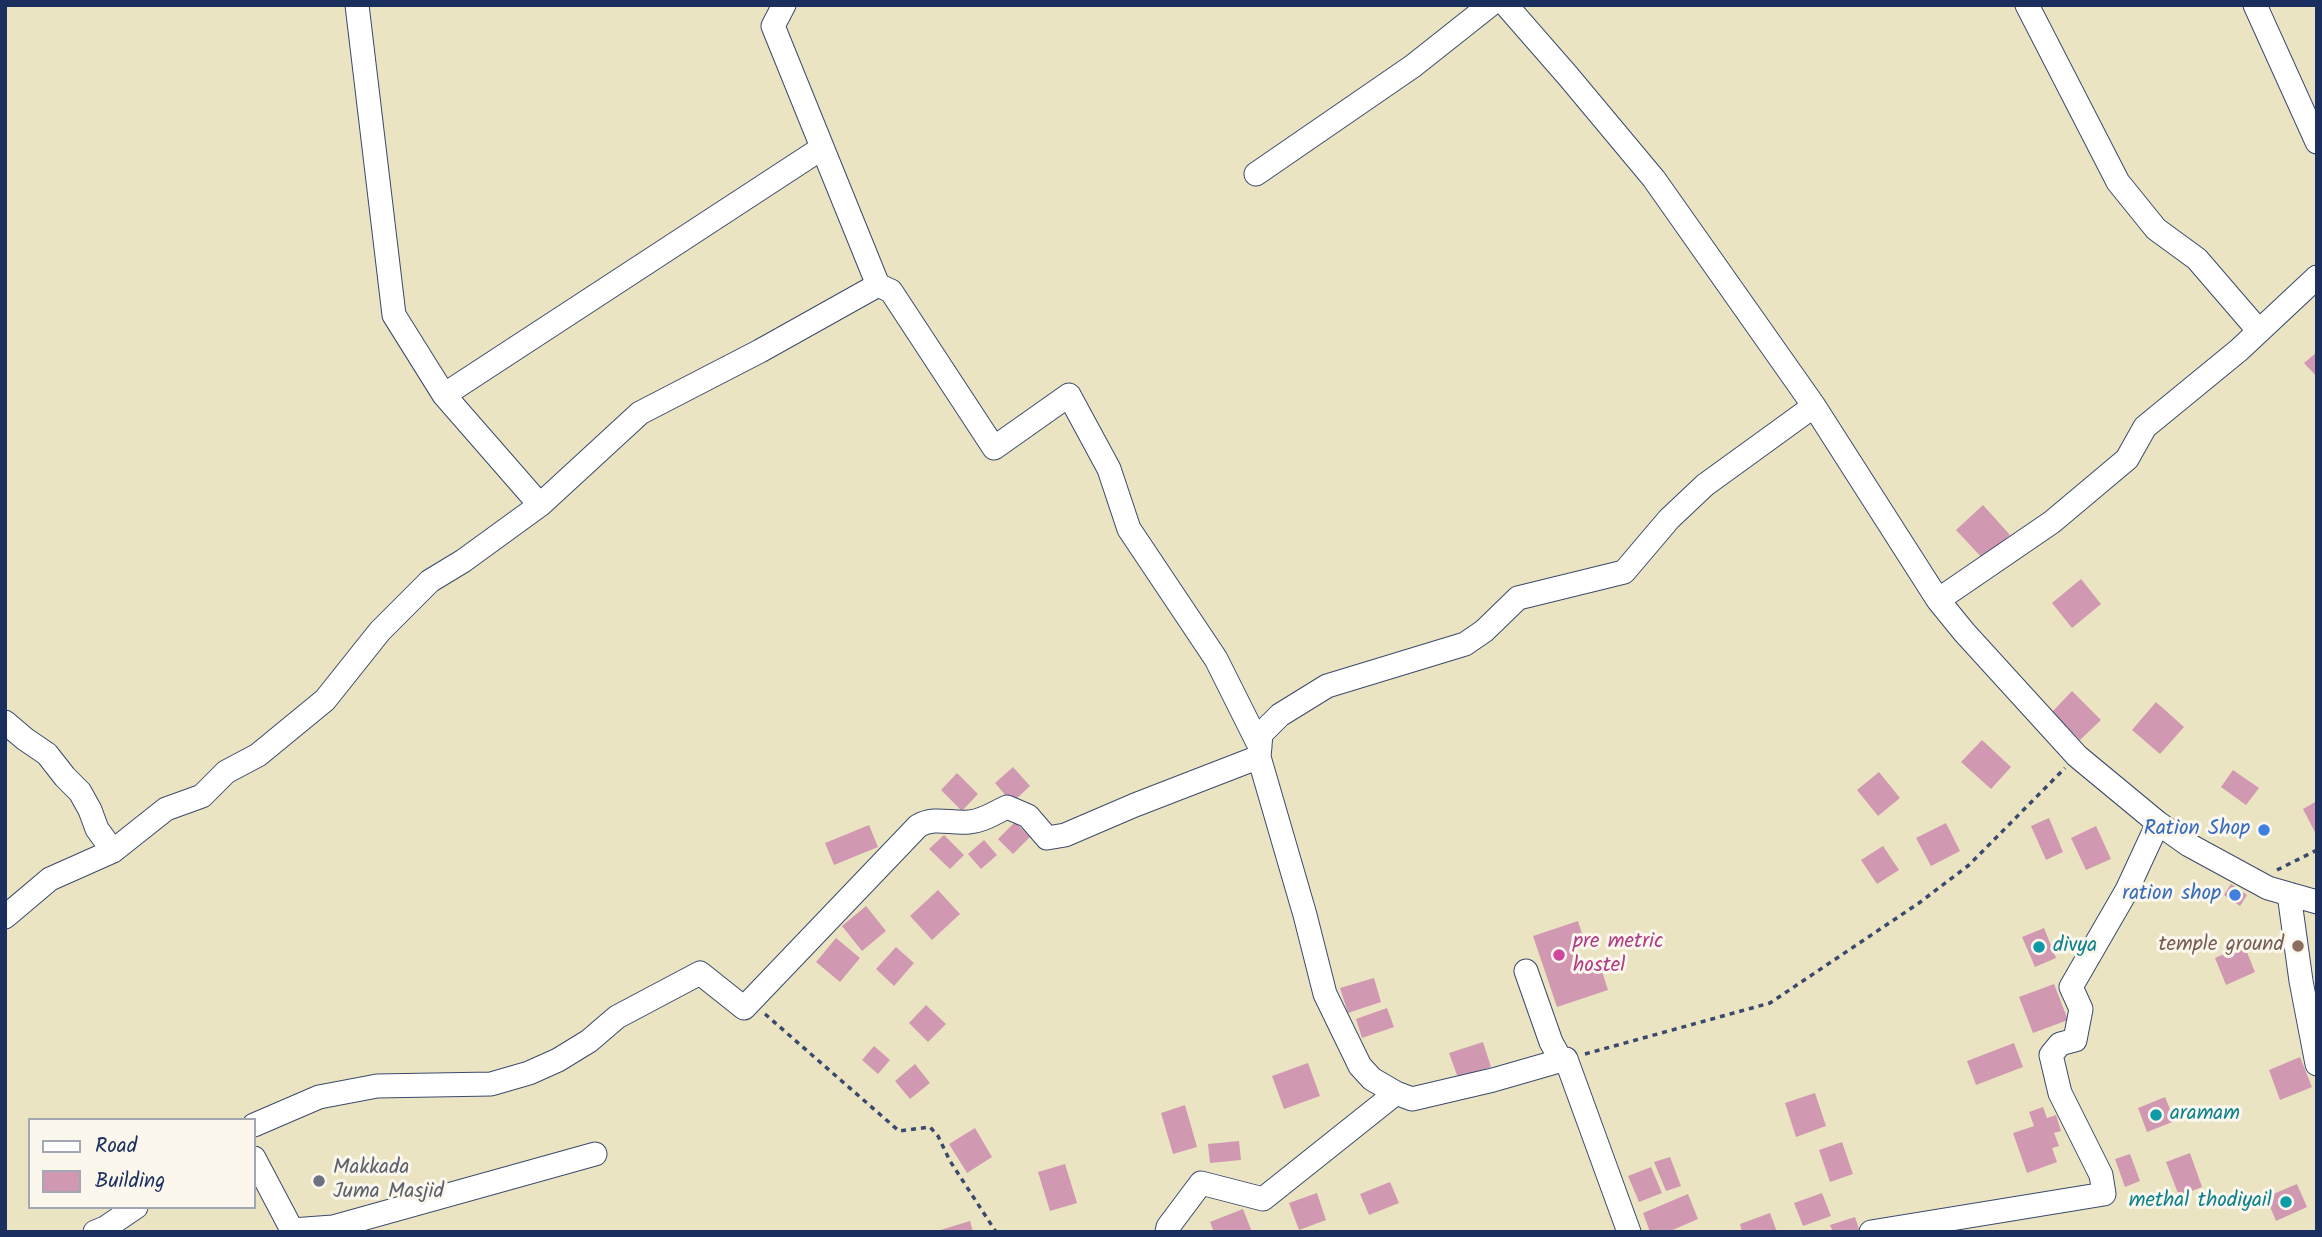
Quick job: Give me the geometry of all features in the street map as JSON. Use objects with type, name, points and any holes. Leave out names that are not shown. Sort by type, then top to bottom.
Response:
[{"type":"street","points":[[357,5],[394,315],[444,396],[540,505]]},
{"type":"street","points":[[785,5],[773,26],[878,285],[891,291],[993,448],[1069,395],[1109,469],[1129,529],[1216,659],[1259,752],[1325,993],[1360,1066],[1371,1079],[1412,1099],[1493,1080],[1564,1059]]},
{"type":"street","points":[[1256,174],[1413,66],[1490,5]]},
{"type":"street","points":[[1506,5],[1654,179],[1814,406],[1938,600],[1964,632],[2077,756],[2158,822],[2189,845],[2268,888],[2317,902]]},
{"type":"street","points":[[2027,5],[2118,182],[2156,229],[2197,259],[2259,331]]},
{"type":"street","points":[[2255,5],[2317,142]]},
{"type":"street","points":[[444,396],[822,148]]},
{"type":"street","points":[[1938,600],[2062,514],[2127,459],[2145,428],[2317,278]]},
{"type":"street","points":[[5,917],[50,879],[113,851],[166,809],[202,796],[226,772],[258,755],[325,700],[380,631],[430,581],[463,561],[540,505],[640,413],[760,351],[878,285]]},
{"type":"street","points":[[1259,752],[1261,734],[1280,715],[1328,686],[1465,644],[1484,631],[1518,598],[1625,572],[1668,519],[1705,485],[1814,406]]},
{"type":"street","points":[[5,722],[47,754],[80,792],[97,829],[113,851]]},
{"type":"street","points":[[256,1124],[319,1097],[377,1086],[491,1084],[530,1073],[589,1041],[617,1017],[700,973],[744,1008],[918,826],[927,821],[981,820],[1007,807],[1028,816],[1047,838],[1065,835],[1259,752]]},
{"type":"street","points":[[1871,1232],[2104,1194],[2101,1175],[2060,1093],[2051,1055],[2060,1044],[2075,1040],[2081,1009],[2071,987],[2127,890],[2158,822]]},
{"type":"street","points":[[2289,894],[2301,981],[2317,1064]]},
{"type":"street","points":[[1526,971],[1552,1042],[1564,1059],[1629,1232]]},
{"type":"street","points":[[1167,1232],[1201,1182],[1263,1199],[1396,1093]]},
{"type":"street","points":[[256,1162],[292,1230],[333,1227],[595,1154]]},
{"type":"street","points":[[94,1232],[105,1228],[133,1209]]},
{"type":"path","points":[[1564,1059],[1770,1003],[1919,903],[1969,865],[2077,756]]},
{"type":"path","points":[[2258,882],[2317,850]]},
{"type":"path","points":[[751,1001],[899,1131],[930,1127],[996,1232]]},
{"type":"building","points":[[2317,352],[2317,377],[2304,363]]},
{"type":"building","points":[[1983,505],[2010,535],[1983,559],[1956,530]]},
{"type":"building","points":[[2081,579],[2101,604],[2072,628],[2052,603]]},
{"type":"building","points":[[2072,691],[2101,720],[2080,740],[2052,712]]},
{"type":"building","points":[[2156,702],[2184,727],[2160,754],[2132,730]]},
{"type":"building","points":[[1982,740],[2011,767],[1991,789],[1961,762]]},
{"type":"building","points":[[1013,767],[1030,786],[1012,803],[995,783]]},
{"type":"building","points":[[2233,770],[2259,788],[2246,805],[2221,787]]},
{"type":"building","points":[[1879,772],[1900,798],[1878,816],[1857,790]]},
{"type":"building","points":[[957,773],[978,794],[962,811],[941,790]]},
{"type":"building","points":[[2317,801],[2317,836],[2303,809]]},
{"type":"building","points":[[2049,818],[2063,852],[2046,860],[2031,826]]},
{"type":"building","points":[[1015,822],[1030,837],[1013,854],[998,839]]},
{"type":"building","points":[[1946,823],[1960,851],[1931,866],[1916,838]]},
{"type":"building","points":[[869,825],[878,847],[834,865],[825,843]]},
{"type":"building","points":[[2096,826],[2111,859],[2086,870],[2071,838]]},
{"type":"building","points":[[944,835],[964,855],[950,869],[929,849]]},
{"type":"building","points":[[984,840],[997,855],[981,869],[968,854]]},
{"type":"building","points":[[1883,846],[1899,870],[1877,884],[1861,860]]},
{"type":"building","name":"ration shop","points":[[2231,884],[2247,895],[2240,906],[2224,895]]},
{"type":"building","points":[[938,890],[960,914],[932,940],[910,916]]},
{"type":"building","points":[[866,906],[886,931],[862,951],[842,926]]},
{"type":"building","name":"pre metric hostel","points":[[1578,921],[1585,943],[1575,946],[1582,970],[1600,965],[1608,990],[1557,1007],[1533,936]]},
{"type":"building","name":"divya","points":[[2044,928],[2056,958],[2035,967],[2022,937]]},
{"type":"building","points":[[836,938],[860,958],[840,982],[816,962]]},
{"type":"building","points":[[2244,945],[2255,972],[2226,985],[2215,958]]},
{"type":"building","points":[[896,947],[914,963],[894,986],[876,969]]},
{"type":"building","points":[[1374,978],[1381,1002],[1348,1013],[1340,988]]},
{"type":"building","points":[[2054,984],[2068,1020],[2033,1033],[2019,997]]},
{"type":"building","points":[[926,1005],[946,1024],[928,1042],[909,1023]]},
{"type":"building","points":[[1387,1008],[1394,1027],[1362,1038],[1356,1019]]},
{"type":"building","points":[[1483,1042],[1491,1067],[1458,1078],[1449,1053]]},
{"type":"building","points":[[2014,1043],[2023,1067],[1976,1085],[1967,1061]]},
{"type":"building","points":[[874,1046],[890,1060],[878,1074],[862,1060]]},
{"type":"building","points":[[2300,1057],[2312,1087],[2280,1100],[2269,1070]]},
{"type":"building","points":[[1308,1063],[1320,1096],[1284,1109],[1272,1076]]},
{"type":"building","points":[[915,1064],[930,1083],[910,1099],[895,1081]]},
{"type":"building","points":[[1815,1093],[1826,1126],[1796,1137],[1785,1103]]},
{"type":"building","name":"aramam","points":[[2165,1097],[2175,1121],[2147,1132],[2138,1108]]},
{"type":"building","points":[[1185,1105],[1197,1147],[1173,1154],[1161,1113]]},
{"type":"building","points":[[2043,1107],[2047,1118],[2056,1115],[2061,1131],[2054,1133],[2059,1146],[2052,1148],[2057,1162],[2027,1173],[2013,1133],[2034,1126],[2029,1112]]},
{"type":"building","points":[[975,1128],[992,1157],[967,1173],[949,1144]]},
{"type":"building","points":[[1239,1141],[1241,1160],[1210,1163],[1208,1144]]},
{"type":"building","points":[[1842,1142],[1853,1174],[1830,1182],[1819,1150]]},
{"type":"building","points":[[2190,1153],[2202,1187],[2179,1196],[2166,1162]]},
{"type":"building","points":[[2130,1154],[2140,1181],[2125,1187],[2115,1159]]},
{"type":"building","points":[[1670,1157],[1681,1186],[1666,1191],[1654,1162]]},
{"type":"building","points":[[1065,1164],[1077,1203],[1050,1211],[1038,1172]]},
{"type":"building","points":[[1651,1167],[1662,1193],[1639,1202],[1628,1176]]},
{"type":"building","points":[[1390,1182],[1399,1203],[1369,1215],[1360,1194]]},
{"type":"building","name":"methal thodiyail","points":[[2297,1184],[2307,1207],[2276,1221],[2266,1197]]},
{"type":"building","points":[[1317,1193],[1326,1220],[1299,1230],[1289,1203]]},
{"type":"building","points":[[1822,1193],[1831,1216],[1803,1226],[1794,1203]]},
{"type":"building","points":[[1688,1194],[1698,1219],[1668,1232],[1650,1232],[1643,1213]]},
{"type":"building","points":[[1243,1209],[1252,1232],[1214,1232],[1210,1222]]},
{"type":"building","points":[[1770,1213],[1777,1232],[1742,1232],[1740,1224]]},
{"type":"building","points":[[1855,1217],[1860,1232],[1833,1232],[1830,1225]]},
{"type":"building","points":[[970,1221],[973,1232],[937,1232],[937,1231]]},
{"type":"place","name":"Ration Shop","points":[[2264,830]]},
{"type":"place","name":"ration shop","points":[[2235,895]]},
{"type":"place","name":"temple ground","points":[[2298,946]]},
{"type":"place","name":"divya","points":[[2039,947]]},
{"type":"place","name":"pre metric hostel","points":[[1559,955]]},
{"type":"place","name":"aramam","points":[[2156,1115]]},
{"type":"place","name":"Makkada Juma Masjid","points":[[319,1181]]},
{"type":"place","name":"methal thodiyail","points":[[2286,1202]]}]
